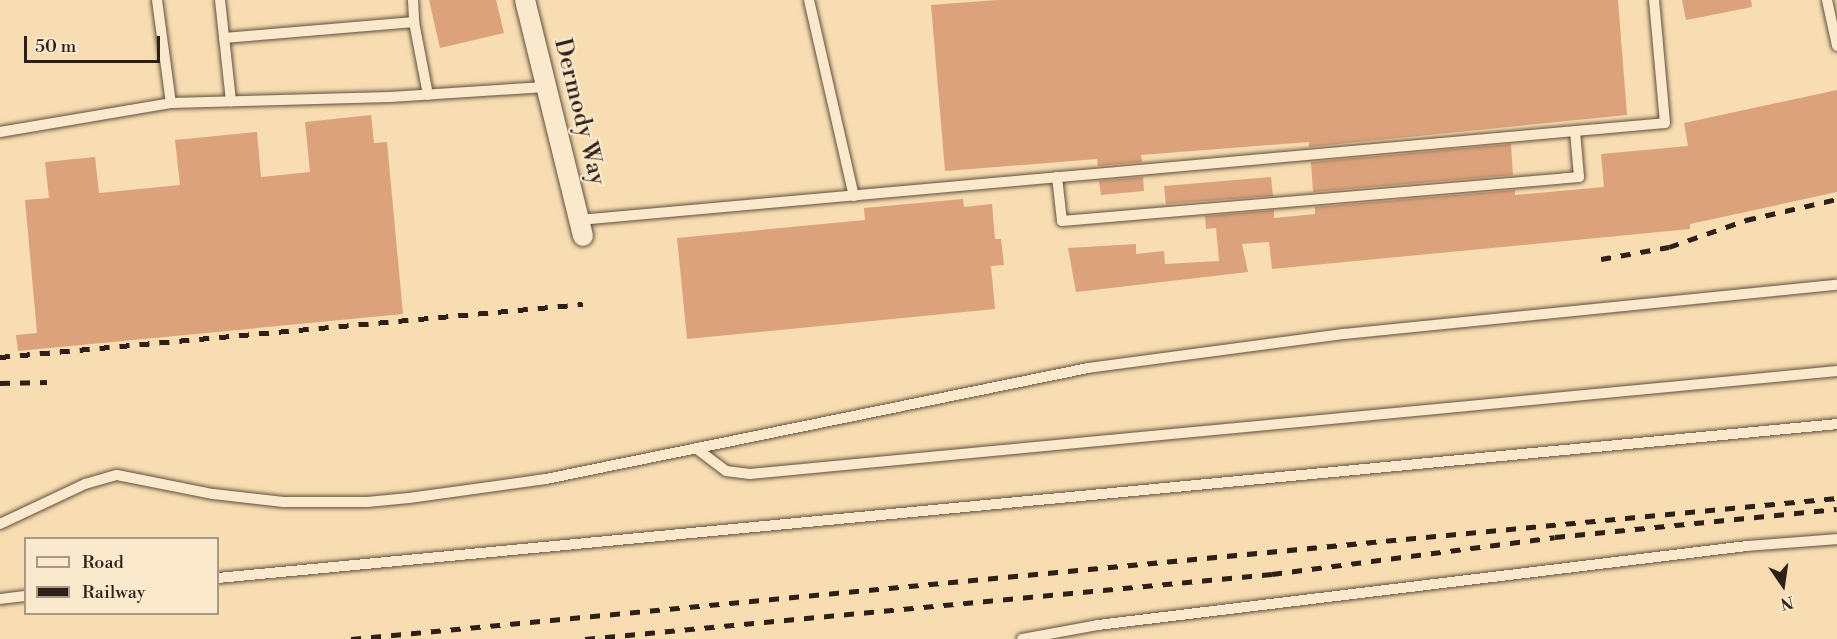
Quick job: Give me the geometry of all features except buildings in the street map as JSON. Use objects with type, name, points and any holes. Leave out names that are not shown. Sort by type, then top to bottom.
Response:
[{"type":"street","name":"Dermody Way","points":[[525,0],[581,228]]},
{"type":"lane","points":[[157,0],[171,103]]},
{"type":"lane","points":[[220,0],[231,101]]},
{"type":"lane","points":[[413,0],[414,22],[428,95]]},
{"type":"lane","points":[[809,0],[854,196]]},
{"type":"lane","points":[[581,228],[854,196],[1665,123],[1654,0]]},
{"type":"lane","points":[[1827,0],[1837,46]]},
{"type":"lane","points":[[224,38],[414,22]]},
{"type":"lane","points":[[0,132],[171,103],[428,95],[546,87]]},
{"type":"lane","points":[[1057,177],[1062,221],[1579,177],[1575,131]]},
{"type":"lane","points":[[0,524],[85,484],[117,476],[213,494],[284,502],[367,502],[546,479],[1088,368],[1344,334],[1837,285]]},
{"type":"lane","points":[[697,449],[726,471],[750,474],[1837,371]]},
{"type":"lane","points":[[219,578],[1837,424]]},
{"type":"lane","points":[[1022,639],[1098,625],[1735,548],[1837,539]]},
{"type":"lane","points":[[0,599],[24,596]]},
{"type":"railway","points":[[1601,259],[1669,247],[1746,220],[1837,199]]},
{"type":"railway","points":[[0,357],[583,304]]},
{"type":"railway","points":[[0,383],[47,382]]},
{"type":"railway","points":[[351,639],[1837,498]]},
{"type":"railway","points":[[585,639],[1272,574],[1555,537],[1837,509]]}]
